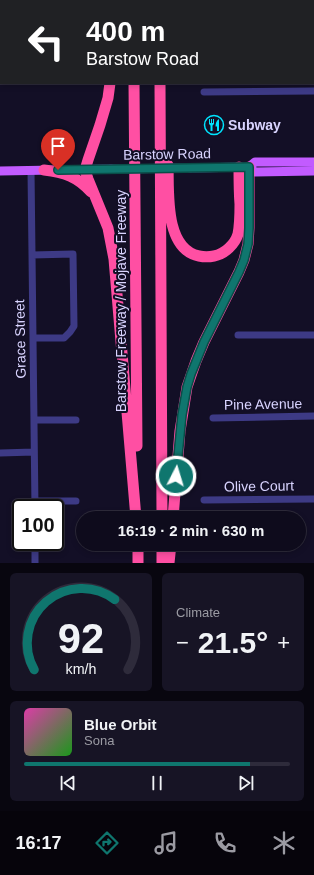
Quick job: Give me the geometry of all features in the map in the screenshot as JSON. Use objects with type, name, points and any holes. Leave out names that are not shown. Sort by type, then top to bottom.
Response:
[{"type":"highway","points":[[110,84],[108,98],[86,170],[95,198],[108,228],[114,259],[136,511]]},
{"type":"highway","name":"Barstow Freeway / Mojave Freeway","points":[[134,84],[137,511]]},
{"type":"highway","points":[[161,84],[171,220],[173,230],[181,245],[195,255],[204,257],[223,253],[231,246],[237,236],[240,223],[244,167]]},
{"type":"highway","points":[[161,84],[162,511]]},
{"type":"highway","points":[[174,511],[180,431],[187,387],[204,342],[239,272],[246,254],[249,228],[244,167]]},
{"type":"highway","points":[[44,170],[63,172],[70,175],[84,185],[95,198]]},
{"type":"highway","points":[[138,551],[138,563]]},
{"type":"highway","points":[[162,551],[162,563]]},
{"type":"highway","points":[[169,563],[170,551]]},
{"type":"main road","name":"Barstow Road","points":[[0,171],[244,167],[255,162],[314,162]]},
{"type":"main road","name":"Barstow Road","points":[[244,167],[255,172],[314,171]]},
{"type":"street","points":[[204,92],[314,91]]},
{"type":"street","name":"Grace Street","points":[[31,170],[35,499]]},
{"type":"street","points":[[32,255],[73,254],[74,326],[64,338],[32,338]]},
{"type":"street","points":[[238,335],[314,335]]},
{"type":"street","name":"Pine Avenue","points":[[213,418],[314,416]]},
{"type":"street","points":[[34,420],[76,420]]},
{"type":"street","points":[[0,453],[34,452]]},
{"type":"street","name":"Olive Court","points":[[204,500],[314,499]]},
{"type":"street","points":[[64,502],[76,501]]},
{"type":"street","points":[[35,551],[35,563]]},
{"type":"place","name":"Subway","points":[[214,125]]},
{"type":"route","points":[[58,170],[249,167],[248,244],[239,272],[204,342],[191,374],[184,400],[176,476]]}]
